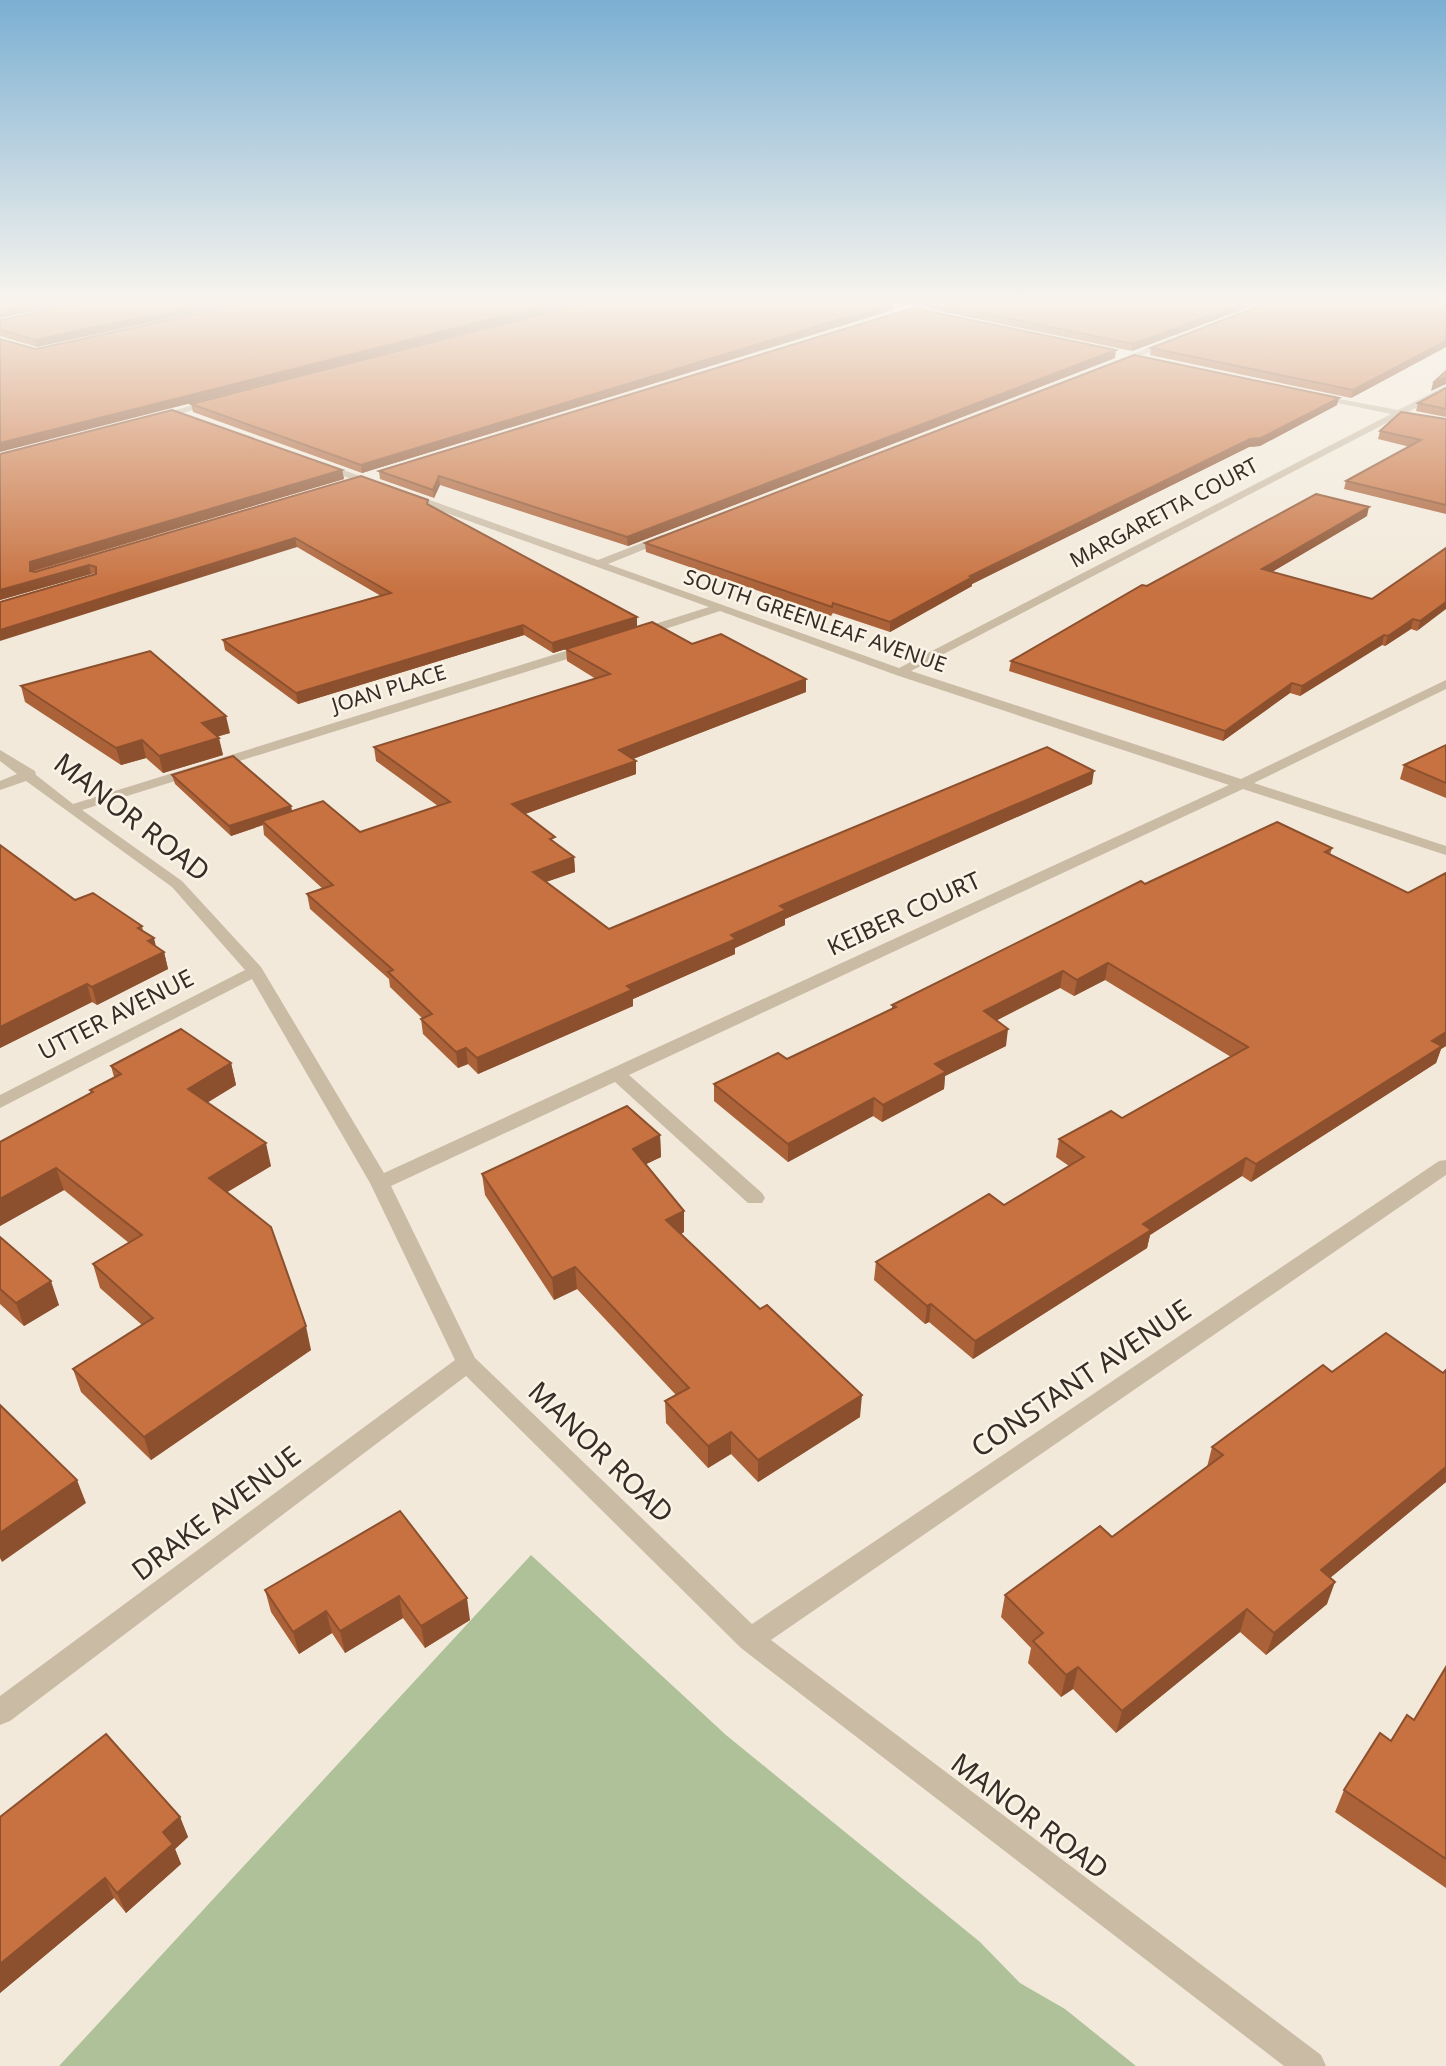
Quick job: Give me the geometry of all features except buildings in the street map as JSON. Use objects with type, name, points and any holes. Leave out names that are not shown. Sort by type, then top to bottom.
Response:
[{"type":"street","points":[[1320,396],[1446,423]]},
{"type":"street","name":"MARGARETTA COURT","points":[[900,672],[1431,396]]},
{"type":"street","points":[[149,419],[229,398]]},
{"type":"street","points":[[175,412],[203,422]]},
{"type":"street","name":"SOUTH GREENLEAF AVENUE","points":[[313,462],[368,477],[598,564],[900,672],[1446,851]]},
{"type":"street","points":[[338,486],[368,477]]},
{"type":"street","points":[[598,564],[676,534]]},
{"type":"street","points":[[623,638],[719,608]]},
{"type":"street","name":"JOAN PLACE","points":[[71,809],[597,646]]},
{"type":"street","name":"KEIBER COURT","points":[[380,1183],[1244,783],[1446,684]]},
{"type":"street","name":"MANOR ROAD","points":[[0,754],[30,774],[71,809],[177,884],[255,971],[380,1183],[467,1363],[750,1640],[1310,2066]]},
{"type":"street","points":[[0,786],[30,774]]},
{"type":"street","name":"UTTER AVENUE","points":[[0,1102],[255,971]]},
{"type":"street","points":[[617,1074],[755,1198]]},
{"type":"street","name":"CONSTANT AVENUE","points":[[750,1640],[1446,1166]]},
{"type":"street","name":"DRAKE AVENUE","points":[[0,1712],[467,1363]]},
{"type":"green space","points":[[531,1555],[726,1735],[980,1942],[1020,1983],[1065,2009],[1136,2066],[59,2066]]}]
